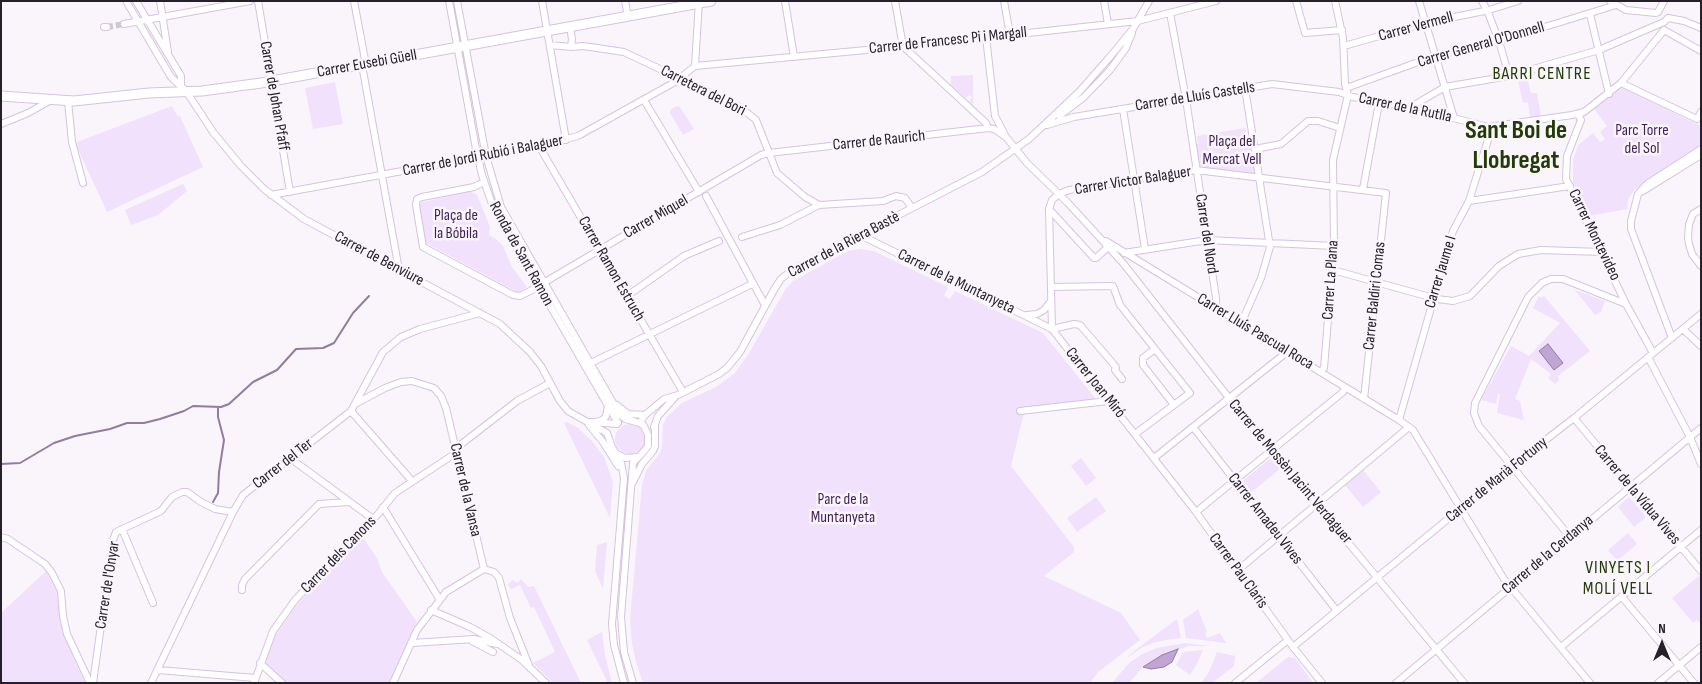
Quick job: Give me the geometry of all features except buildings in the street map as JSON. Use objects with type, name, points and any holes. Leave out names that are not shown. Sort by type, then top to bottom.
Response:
[{"type":"street","name":"Carrer de Benviure","points":[[126,1],[171,77],[184,89],[213,132],[240,166],[271,195],[304,219],[500,324],[520,342],[541,366],[568,410],[604,431],[610,442]]},
{"type":"street","name":"Carrer de Benviure","points":[[136,1],[180,76],[184,89]]},
{"type":"street","points":[[160,1],[169,56]]},
{"type":"street","points":[[124,24],[250,1]]},
{"type":"street","name":"Carrer de Johan Pfaff","points":[[258,1],[290,192]]},
{"type":"street","points":[[354,1],[399,270]]},
{"type":"street","name":"Ronda de Sant Ramon","points":[[449,1],[500,207],[591,363],[618,424]]},
{"type":"street","name":"Ronda de Sant Ramon","points":[[458,1],[461,47],[478,157],[492,207],[538,287],[610,403],[620,415],[629,420]]},
{"type":"street","points":[[542,1],[566,140]]},
{"type":"street","points":[[625,1],[628,17]]},
{"type":"street","points":[[570,47],[572,39],[570,27],[711,1]]},
{"type":"street","points":[[785,1],[794,57]]},
{"type":"street","points":[[895,1],[904,46]]},
{"type":"street","points":[[1004,1],[1010,35]]},
{"type":"street","points":[[1104,1],[1108,24]]},
{"type":"street","name":"Carrer de la Riera Bastè","points":[[640,423],[645,415],[664,399],[719,374],[727,368],[740,352],[781,279],[792,270],[982,172],[1043,126],[1079,92],[1133,29],[1149,1]]},
{"type":"street","name":"Carrer de Francesc Pi i Margall","points":[[695,66],[1138,21],[1216,1]]},
{"type":"street","points":[[1296,1],[1307,34],[1342,30]]},
{"type":"street","name":"Carrer La Plana","points":[[1320,372],[1324,368],[1333,270],[1333,160],[1347,92],[1342,30],[1335,1]]},
{"type":"street","points":[[1419,1],[1454,118]]},
{"type":"street","points":[[1482,1],[1499,41],[1509,76]]},
{"type":"street","name":"Carrer Vermell","points":[[1344,46],[1425,23],[1487,10],[1518,1]]},
{"type":"street","points":[[1658,12],[1664,1]]},
{"type":"street","points":[[682,78],[695,66],[699,2]]},
{"type":"street","points":[[1613,3],[1626,10],[1658,12]]},
{"type":"street","name":"Carrer General O'Donnell","points":[[1347,92],[1435,56],[1499,41],[1590,14],[1613,3]]},
{"type":"street","points":[[1492,127],[1584,112],[1621,83],[1664,30],[1664,22],[1658,12]]},
{"type":"street","name":"Carrer del Nord","points":[[1170,13],[1186,99],[1216,298],[1216,303],[1212,306]]},
{"type":"street","points":[[1590,14],[1609,94]]},
{"type":"street","points":[[1409,108],[1445,88],[1509,76],[1600,50],[1664,22],[1668,18],[1684,21],[1701,28]]},
{"type":"street","name":"Carrer Eusebi Güell","points":[[1,96],[68,101],[184,89],[202,91],[364,65],[570,27]]},
{"type":"street","points":[[1664,30],[1701,52]]},
{"type":"street","points":[[986,37],[995,118],[1006,137]]},
{"type":"street","name":"Carretera del Bori","points":[[550,45],[582,46],[620,51],[682,78],[740,107],[756,120],[775,170],[805,197],[819,205]]},
{"type":"street","name":"Carrer Lluís Pascual Roca","points":[[904,46],[987,126],[1006,137],[1026,163],[1059,194],[1117,257]]},
{"type":"street","name":"Carrer de Jordi Rubió i Balaguer","points":[[271,195],[566,140],[578,136],[682,78]]},
{"type":"street","points":[[1621,83],[1699,115]]},
{"type":"street","name":"Carrer de Lluís Castells","points":[[1043,126],[1074,117],[1272,84],[1347,92]]},
{"type":"street","points":[[1241,324],[1261,278],[1270,243],[1245,88]]},
{"type":"street","name":"Carrer de la Rutlla","points":[[1347,92],[1379,103],[1492,127]]},
{"type":"street","points":[[28,114],[33,106],[32,97]]},
{"type":"street","points":[[1,124],[28,114],[51,100]]},
{"type":"street","points":[[644,100],[699,192]]},
{"type":"street","points":[[68,101],[72,142],[84,183]]},
{"type":"street","points":[[1363,189],[1379,103]]},
{"type":"street","points":[[1123,109],[1145,249]]},
{"type":"street","name":"Carrer Montevideo","points":[[1578,114],[1581,120],[1566,156],[1565,173],[1650,355],[1663,387],[1698,451],[1701,464]]},
{"type":"street","points":[[987,126],[995,118]]},
{"type":"street","points":[[1255,149],[1281,144],[1308,122],[1318,121],[1340,128]]},
{"type":"street","name":"Carrer de Raurich","points":[[769,153],[987,126]]},
{"type":"street","name":"Carrer Jaume I","points":[[1399,420],[1453,231],[1469,201],[1492,127]]},
{"type":"street","name":"Carrer Ramon Estruch","points":[[539,146],[649,334],[680,393]]},
{"type":"street","points":[[1672,338],[1631,229],[1630,221],[1638,194],[1647,184],[1701,149]]},
{"type":"street","name":"Carrer Miquel","points":[[544,282],[761,155],[769,153]]},
{"type":"street","points":[[1638,194],[1701,155]]},
{"type":"street","name":"Carrer Victor Balaguer","points":[[1059,194],[1069,190],[1196,170],[1386,193]]},
{"type":"street","points":[[484,182],[474,187],[422,196],[417,199],[416,205],[423,247],[514,295],[520,296],[538,287]]},
{"type":"street","points":[[1469,201],[1570,186]]},
{"type":"street","name":"Carrer Baldiri Comas","points":[[1364,399],[1386,193]]},
{"type":"street","points":[[1059,194],[1052,200],[1049,209],[1052,329],[1074,324],[1080,325],[1116,367],[1115,370],[1122,379]]},
{"type":"street","points":[[706,196],[765,305]]},
{"type":"street","points":[[742,237],[780,225],[819,205],[883,202],[892,197],[901,196],[905,198],[912,208]]},
{"type":"street","points":[[1049,209],[1091,256],[1096,258],[1108,247]]},
{"type":"street","points":[[1701,209],[1693,214],[1688,224],[1688,244],[1692,254],[1701,266]]},
{"type":"street","name":"Carrer de la Muntanyeta","points":[[860,235],[1052,329]]},
{"type":"street","name":"Carrer Lluís Pascual Roca","points":[[1101,238],[1413,430],[1510,586],[1590,683]]},
{"type":"street","points":[[1117,257],[1125,252],[1207,240],[1334,246]]},
{"type":"street","points":[[626,296],[684,256],[719,241]]},
{"type":"street","points":[[1333,270],[1434,298],[1453,301],[1470,296],[1503,262],[1518,254],[1541,250],[1602,252]]},
{"type":"street","name":"Carrer de Mossèn Jacint Verdaguer","points":[[1117,257],[1229,398],[1464,683]]},
{"type":"street","points":[[1570,537],[1479,426],[1474,412],[1477,397],[1506,342],[1509,332],[1528,297],[1536,287],[1546,281],[1557,279],[1568,281],[1626,304]]},
{"type":"street","points":[[591,363],[750,285],[754,285]]},
{"type":"street","points":[[1051,287],[1114,286],[1120,305],[1190,393],[1135,434]]},
{"type":"street","points":[[1025,316],[1037,314],[1044,310],[1051,302]]},
{"type":"street","name":"Carrer del Ter","points":[[151,683],[233,512],[244,495],[353,407],[383,352],[401,337],[420,329],[480,313]]},
{"type":"street","name":"Carrer de Marià Fortuny","points":[[1293,647],[1512,466],[1701,314]]},
{"type":"street","name":"Carrer Joan Miró","points":[[1052,329],[1155,458]]},
{"type":"street","points":[[1683,329],[1701,346]]},
{"type":"street","points":[[1155,348],[1143,358],[1143,365],[1174,405]]},
{"type":"street","points":[[1155,458],[1286,352]]},
{"type":"street","name":"Carrer de la Vansa","points":[[353,407],[383,389],[401,382],[412,381],[434,388],[441,396],[446,408],[484,569]]},
{"type":"street","name":"Carrer dels Canons","points":[[255,681],[273,631],[289,607],[373,519],[395,493],[456,451],[517,401],[550,383]]},
{"type":"street","points":[[365,384],[373,389],[383,389]]},
{"type":"street","points":[[1196,512],[1344,392],[1345,388]]},
{"type":"street","name":"Carrer de la Riera Bastè","points":[[649,440],[654,425],[663,410],[680,393]]},
{"type":"street","points":[[1020,411],[1108,401]]},
{"type":"street","points":[[593,423],[603,420],[610,403]]},
{"type":"street","name":"Ronda de Sant Ramon","points":[[610,403],[628,414],[645,415]]},
{"type":"street","points":[[353,407],[412,480]]},
{"type":"street","name":"Carrer de la Vídua Vives","points":[[1574,418],[1701,571]]},
{"type":"street","points":[[624,683],[614,645],[612,624],[624,471],[610,442],[611,432],[618,424],[629,420],[640,423],[647,430],[649,440],[646,450],[633,463],[621,617],[624,652],[633,683]]},
{"type":"street","name":"Carrer de Benviure","points":[[584,421],[618,424]]},
{"type":"street","points":[[584,421],[603,442],[619,468],[624,484]]},
{"type":"street","points":[[631,489],[642,464],[655,446],[654,425]]},
{"type":"street","name":"Carrer Amadeu Vives","points":[[1192,427],[1337,611]]},
{"type":"street","points":[[1238,570],[1409,427]]},
{"type":"street","name":"Carrer de la Cerdanya","points":[[1396,683],[1701,428]]},
{"type":"street","points":[[614,452],[625,458],[637,457]]},
{"type":"street","points":[[290,458],[373,519]]},
{"type":"street","name":"Carrer Pau Claris","points":[[1155,458],[1293,647],[1322,683]]},
{"type":"street","name":"Carrer de l'Onyar","points":[[91,683],[114,537],[122,528],[162,511],[172,497],[182,492],[193,495],[201,502],[215,509],[233,512]]},
{"type":"street","points":[[242,590],[245,580],[320,504],[349,502]]},
{"type":"street","points":[[384,507],[440,600]]},
{"type":"street","points":[[122,528],[153,603]]},
{"type":"street","points":[[1561,647],[1701,530]]},
{"type":"street","points":[[1,537],[8,539],[45,564],[52,573],[61,591],[67,634],[91,683]]},
{"type":"street","points":[[393,683],[417,630],[431,610],[446,592],[484,569],[494,572],[499,578],[510,618],[530,668]]},
{"type":"street","points":[[1622,597],[1694,683]]},
{"type":"street","points":[[431,610],[478,630],[530,668],[546,683]]},
{"type":"street","points":[[468,639],[493,652]]},
{"type":"street","points":[[412,643],[474,639],[498,644]]},
{"type":"street","points":[[1235,683],[1288,640]]},
{"type":"street","points":[[1658,683],[1701,647]]},
{"type":"street","points":[[260,664],[282,683]]},
{"type":"street","points":[[158,670],[255,681]]},
{"type":"green space","points":[[1526,74],[1531,93],[1537,93],[1541,116],[1530,118],[1528,102],[1523,103],[1517,76]]},
{"type":"green space","points":[[973,75],[973,105],[969,101],[972,97],[969,95],[966,98],[951,85],[951,76]]},
{"type":"green space","points":[[335,82],[343,124],[313,129],[305,88]]},
{"type":"green space","name":"Parc Torre del Sol","points":[[1621,87],[1701,126],[1701,146],[1634,190],[1628,200],[1627,209],[1589,216],[1573,182],[1573,160],[1578,145],[1593,133],[1600,142],[1605,139],[1600,132],[1607,126],[1594,109]]},
{"type":"green space","points":[[172,106],[178,117],[180,116],[203,167],[107,212],[76,145],[77,142]]},
{"type":"green space","points":[[677,106],[680,107],[694,129],[683,135],[670,113],[671,109]]},
{"type":"green space","name":"Plaça del Mercat Vell","points":[[1245,128],[1247,136],[1251,136],[1257,176],[1199,168],[1195,145],[1198,144],[1197,136]]},
{"type":"green space","points":[[183,184],[187,191],[158,215],[131,225],[125,210]]},
{"type":"green space","name":"Plaça de la Bóbila","points":[[470,191],[477,195],[490,227],[489,235],[503,246],[512,267],[527,287],[519,292],[426,243],[419,203]]},
{"type":"green space","name":"Parc de la Muntanyeta","points":[[860,249],[874,251],[948,287],[944,296],[950,299],[955,291],[1043,333],[1096,399],[1026,407],[1011,466],[1074,547],[1074,552],[1044,576],[1121,613],[1140,640],[1098,672],[1090,683],[643,683],[632,644],[630,619],[642,485],[646,471],[660,453],[663,425],[667,417],[682,403],[716,387],[734,374],[748,355],[785,290],[793,281],[848,251]]},
{"type":"green space","points":[[1575,290],[1605,301],[1601,312],[1595,315]]},
{"type":"green space","points":[[1539,296],[1541,298],[1544,296],[1590,351],[1558,376],[1559,380],[1555,384],[1548,378],[1551,374],[1531,359],[1515,399],[1520,401],[1524,420],[1497,413],[1500,394],[1498,393],[1496,404],[1481,400],[1511,346],[1529,356],[1560,323],[1533,308]]},
{"type":"green space","points":[[567,422],[578,428],[592,441],[604,457],[613,482],[610,518],[564,423]]},
{"type":"green space","points":[[630,424],[636,425],[644,433],[644,445],[636,453],[630,454],[624,453],[616,445],[615,439],[616,433],[624,425]]},
{"type":"green space","points":[[1272,457],[1281,468],[1249,494],[1240,483]]},
{"type":"green space","points":[[1081,458],[1096,478],[1086,486],[1071,466]]},
{"type":"green space","points":[[1363,470],[1381,492],[1363,507],[1345,485]]},
{"type":"green space","points":[[1096,497],[1106,511],[1077,532],[1067,518]]},
{"type":"green space","points":[[1629,497],[1646,517],[1634,527],[1618,507]]},
{"type":"green space","points":[[1628,533],[1637,544],[1617,561],[1608,550]]},
{"type":"green space","points":[[362,536],[377,558],[382,572],[417,622],[389,683],[287,683],[266,664],[275,636],[295,607]]},
{"type":"green space","points":[[607,542],[603,589],[595,571],[597,545]]},
{"type":"green space","points":[[46,571],[57,592],[61,624],[67,643],[85,683],[1,683],[1,613]]},
{"type":"green space","points":[[1699,576],[1701,579],[1701,624],[1697,620],[1693,623],[1672,598]]},
{"type":"green space","points":[[521,579],[528,587],[534,586],[581,683],[553,683],[533,663],[555,652],[534,607],[531,608],[520,585],[511,589],[508,584],[513,580],[517,583]]},
{"type":"green space","points":[[1198,609],[1207,632],[1205,633],[1207,638],[1220,633],[1226,643],[1186,638],[1183,620]]},
{"type":"green space","points":[[1177,619],[1181,638],[1153,643],[1128,657],[1138,648]]},
{"type":"green space","points":[[602,632],[612,683],[605,683],[607,681],[587,640]]},
{"type":"green space","points":[[1185,643],[1210,646],[1189,646],[1165,654],[1143,667],[1129,683],[1112,683],[1130,662],[1144,653],[1157,648]]},
{"type":"green space","points":[[1203,650],[1190,675],[1176,665],[1183,652]]},
{"type":"green space","points":[[1217,652],[1235,656],[1234,666],[1212,683],[1201,683],[1209,672]]},
{"type":"green space","points":[[1288,657],[1295,658],[1313,683],[1256,683]]},
{"type":"shaded area","points":[[1548,344],[1563,363],[1554,370],[1539,351]]},
{"type":"shaded area","points":[[1178,649],[1172,662],[1164,667],[1151,669],[1143,667],[1162,655]]},
{"type":"waterway","points":[[1,464],[20,463],[54,443],[75,436],[110,429],[127,423],[144,423],[160,419],[193,406],[221,407],[229,404],[253,382],[277,370],[296,349],[323,348],[334,343],[353,313],[369,296]]},
{"type":"waterway","points":[[213,502],[218,493],[224,440],[218,417],[218,408]]},
{"type":"tunnel","points":[[107,27],[124,24]]},
{"type":"district","name":"BARRI CENTRE","points":[[1542,74]]},
{"type":"district","name":"Sant Boi de Llobregat","points":[[1516,146]]},
{"type":"district","name":"VINYETS I MOLÍ VELL","points":[[1618,578]]}]
